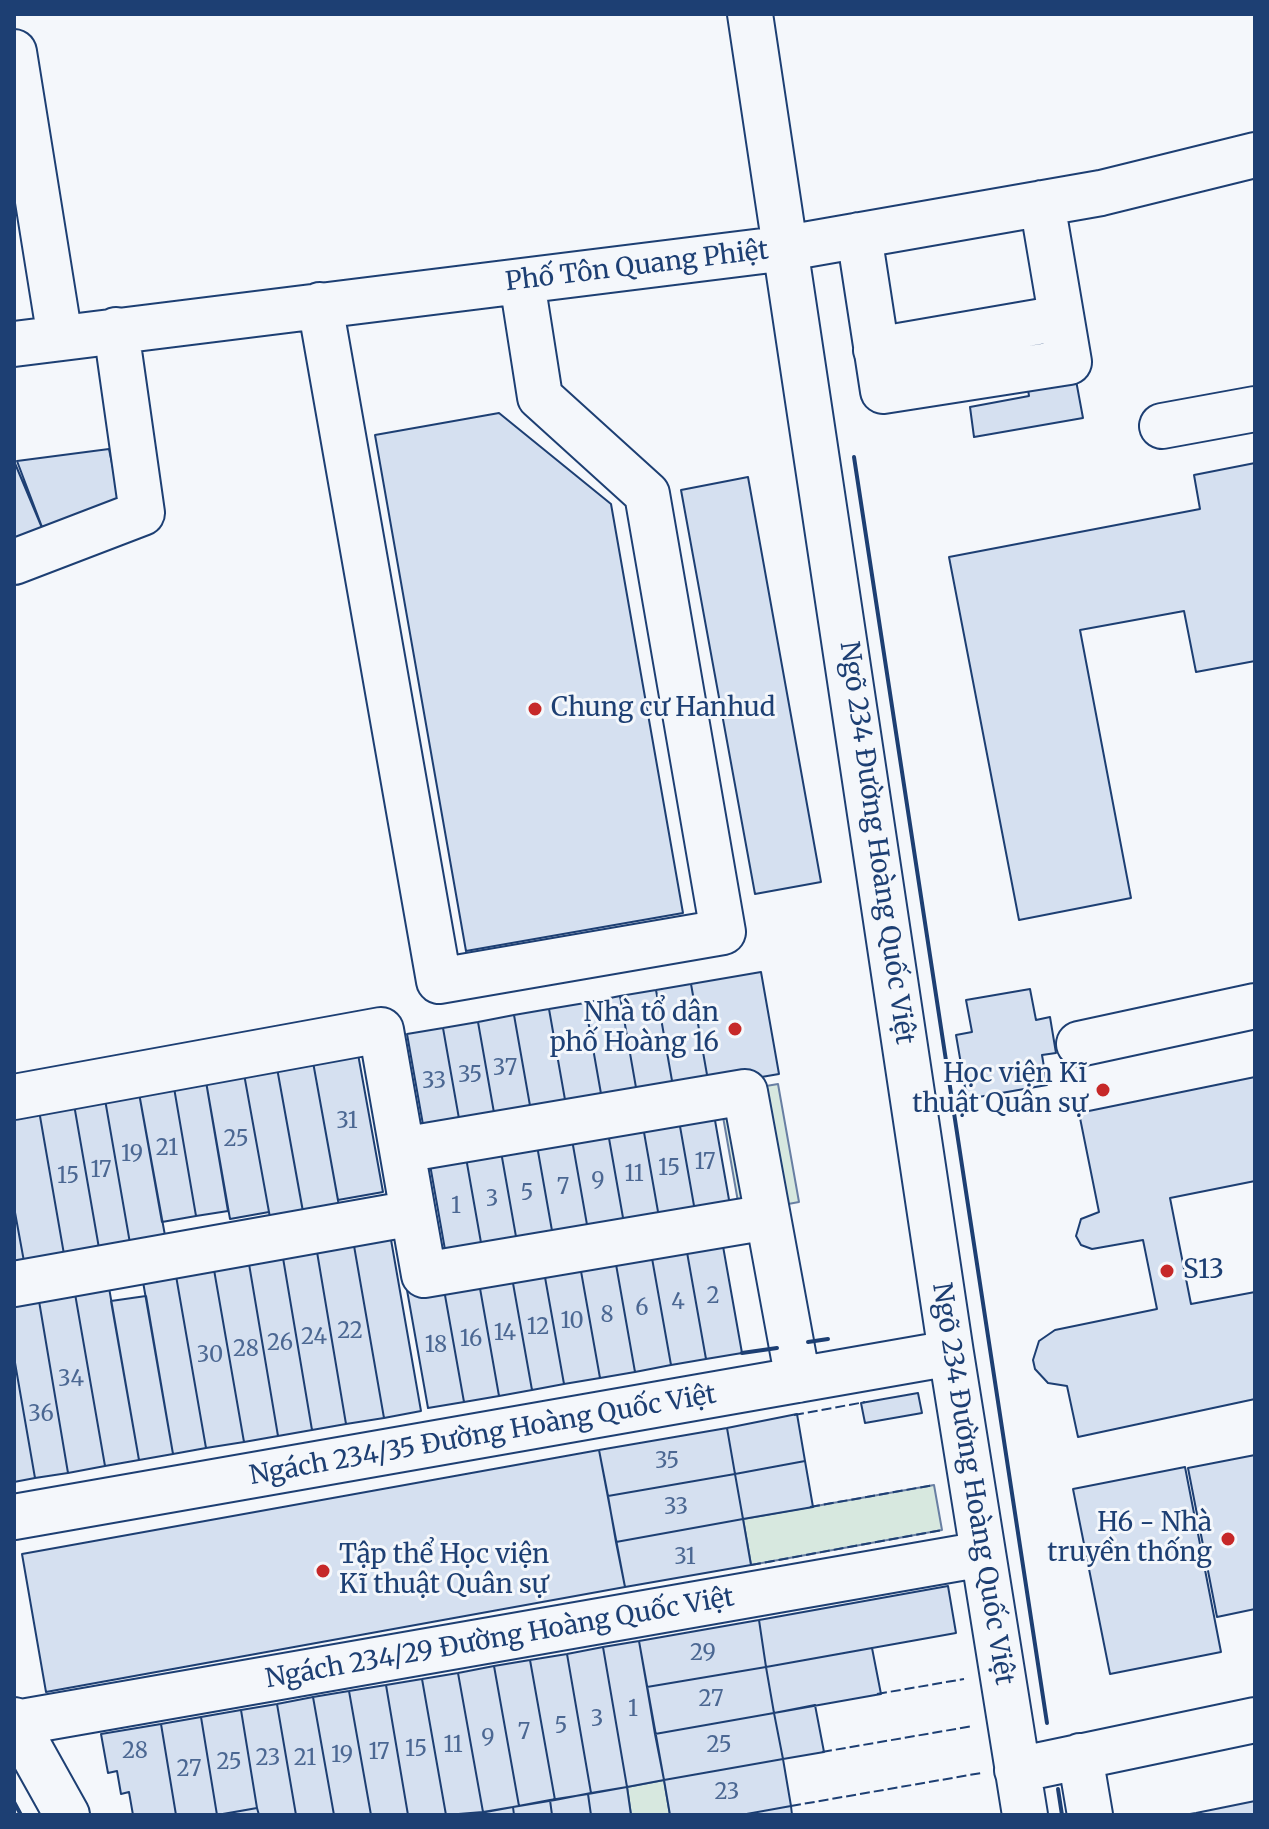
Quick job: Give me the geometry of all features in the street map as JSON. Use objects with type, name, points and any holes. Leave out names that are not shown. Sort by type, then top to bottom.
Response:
[{"type":"street","name":"Ngõ 234 Đường Hoàng Quốc Việt","points":[[750,14],[951,1353],[1025,1815]]},
{"type":"street","points":[[14,52],[60,338]]},
{"type":"street","name":"Phố Tôn Quang Phiệt","points":[[14,344],[787,248],[1101,193],[1255,155]]},
{"type":"street","points":[[859,235],[883,391],[1069,362],[1042,203]]},
{"type":"street","points":[[320,305],[439,981],[723,932],[647,494],[540,397],[522,282]]},
{"type":"street","points":[[14,562],[142,513],[116,330]]},
{"type":"street","points":[[1162,426],[1255,409]]},
{"type":"street","points":[[1079,1044],[1255,1006]]},
{"type":"street","points":[[14,1097],[381,1030],[424,1275],[768,1217]]},
{"type":"street","points":[[402,1150],[745,1092],[798,1380]]},
{"type":"street","points":[[14,1284],[413,1213]]},
{"type":"street","name":"Ngách 234/35 Đường Hoàng Quốc Việt","points":[[14,1517],[951,1353]]},
{"type":"street","name":"Ngách 234/29 Đường Hoàng Quốc Việt","points":[[15,1722],[983,1554]]},
{"type":"street","points":[[1017,1770],[1255,1720]]},
{"type":"street","points":[[15,1722],[67,1815]]},
{"type":"street","points":[[1080,1756],[1090,1815]]},
{"type":"shaded area","points":[[778,1084],[799,1202],[740,1213],[719,1094]]},
{"type":"shaded area","points":[[934,1485],[942,1530],[751,1565],[743,1519]]},
{"type":"shaded area","points":[[664,1780],[670,1815],[631,1815],[627,1787]]},
{"type":"building","points":[[1075,375],[1083,418],[974,437],[970,407],[1029,396],[1027,383]]},
{"type":"building","name":"Chung cư Hanhud","points":[[499,413],[611,504],[683,913],[466,951],[375,435]]},
{"type":"building","points":[[109,449],[121,506],[42,527],[17,461]]},
{"type":"building","points":[[14,461],[45,535],[14,545]]},
{"type":"building","points":[[1255,463],[1255,661],[1196,672],[1184,611],[1080,630],[1131,898],[1019,920],[949,557],[1200,509],[1194,475]]},
{"type":"building","points":[[748,477],[821,882],[755,894],[681,490]]},
{"type":"building","name":"Nhà tổ dân phố Hoàng 16","points":[[761,972],[779,1074],[709,1086],[691,984]]},
{"type":"building","points":[[691,984],[709,1086],[674,1092],[656,990]]},
{"type":"building","points":[[1030,989],[1036,1020],[1050,1017],[1056,1053],[1042,1055],[1047,1085],[967,1099],[956,1035],[972,1032],[966,1000]]},
{"type":"building","points":[[656,990],[674,1092],[638,1099],[620,996]]},
{"type":"building","points":[[620,996],[638,1099],[603,1105],[585,1003]]},
{"type":"building","points":[[585,1003],[603,1105],[567,1111],[549,1009]]},
{"type":"building","points":[[549,1009],[567,1111],[532,1117],[514,1015]]},
{"type":"building","points":[[514,1015],[532,1117],[496,1124],[478,1022]]},
{"type":"building","points":[[478,1022],[496,1124],[461,1130],[443,1028]]},
{"type":"building","points":[[443,1028],[461,1130],[425,1136],[407,1034]]},
{"type":"building","points":[[356,1043],[383,1192],[338,1200],[311,1051]]},
{"type":"building","points":[[311,1051],[341,1217],[305,1223],[275,1057]]},
{"type":"building","points":[[275,1057],[304,1217],[271,1223],[242,1063]]},
{"type":"building","points":[[242,1063],[269,1212],[230,1219],[204,1070]]},
{"type":"building","points":[[204,1070],[228,1211],[196,1216],[172,1076]]},
{"type":"building","points":[[172,1076],[196,1216],[162,1222],[137,1082]]},
{"type":"building","name":"S13","points":[[1255,1077],[1255,1181],[1170,1198],[1191,1304],[1255,1292],[1255,1399],[1078,1437],[1067,1386],[1048,1383],[1035,1369],[1033,1360],[1039,1341],[1055,1330],[1157,1309],[1143,1240],[1092,1249],[1081,1245],[1076,1236],[1081,1219],[1099,1212],[1079,1113]]},
{"type":"building","points":[[137,1082],[166,1241],[131,1249],[103,1088]]},
{"type":"building","points":[[103,1088],[131,1249],[100,1254],[72,1093]]},
{"type":"building","points":[[72,1093],[100,1254],[65,1260],[37,1099]]},
{"type":"building","points":[[37,1099],[65,1260],[25,1267],[14,1207],[14,1103]]},
{"type":"building","points":[[713,1109],[731,1211],[696,1217],[678,1115]]},
{"type":"building","points":[[678,1115],[696,1217],[660,1223],[642,1121]]},
{"type":"building","points":[[642,1121],[660,1223],[625,1229],[607,1127]]},
{"type":"building","points":[[607,1127],[625,1229],[589,1236],[571,1134]]},
{"type":"building","points":[[571,1134],[589,1236],[554,1242],[536,1140]]},
{"type":"building","points":[[536,1140],[554,1242],[518,1248],[500,1146]]},
{"type":"building","points":[[500,1146],[518,1248],[483,1254],[465,1152]]},
{"type":"building","points":[[465,1152],[483,1254],[447,1261],[429,1159]]},
{"type":"building","points":[[14,1207],[25,1267],[14,1269]]},
{"type":"building","points":[[390,1234],[421,1411],[384,1418],[353,1240]]},
{"type":"building","points":[[721,1235],[742,1353],[706,1359],[685,1241]]},
{"type":"building","points":[[353,1240],[384,1418],[346,1424],[316,1246]]},
{"type":"building","points":[[685,1241],[706,1359],[671,1365],[650,1247]]},
{"type":"building","points":[[316,1246],[346,1424],[312,1430],[282,1252]]},
{"type":"building","points":[[650,1247],[671,1365],[635,1372],[614,1253]]},
{"type":"building","points":[[282,1252],[312,1430],[278,1436],[248,1258]]},
{"type":"building","points":[[614,1253],[635,1372],[600,1378],[579,1260]]},
{"type":"building","points":[[248,1258],[278,1436],[244,1442],[213,1264]]},
{"type":"building","points":[[579,1260],[600,1378],[564,1384],[543,1266]]},
{"type":"building","points":[[213,1264],[244,1442],[206,1448],[175,1270]]},
{"type":"building","points":[[543,1266],[564,1384],[532,1390],[511,1272]]},
{"type":"building","points":[[175,1270],[206,1448],[173,1454],[142,1276]]},
{"type":"building","points":[[511,1272],[532,1390],[499,1396],[478,1277]]},
{"type":"building","points":[[478,1277],[499,1396],[464,1402],[443,1284]]},
{"type":"building","points":[[108,1282],[139,1460],[105,1466],[74,1288]]},
{"type":"building","points":[[443,1284],[464,1402],[428,1408],[407,1290]]},
{"type":"building","points":[[74,1288],[105,1466],[68,1473],[38,1295]]},
{"type":"building","points":[[38,1295],[68,1473],[35,1478],[14,1357],[14,1299]]},
{"type":"building","points":[[146,1296],[173,1454],[139,1460],[111,1301]]},
{"type":"building","points":[[14,1357],[35,1478],[14,1482]]},
{"type":"building","points":[[918,1393],[922,1413],[865,1423],[861,1403]]},
{"type":"building","points":[[797,1414],[805,1461],[735,1474],[727,1428]]},
{"type":"building","points":[[727,1428],[735,1474],[608,1496],[599,1450]]},
{"type":"building","name":"Tập thể Học viện Kĩ thuật Quân sự","points":[[599,1450],[625,1587],[46,1692],[22,1554]]},
{"type":"building","name":"H6 - Nhà truyền thống","points":[[1255,1455],[1255,1609],[1217,1617],[1188,1468]]},
{"type":"building","points":[[805,1461],[813,1507],[743,1519],[735,1474]]},
{"type":"building","points":[[1185,1467],[1221,1652],[1110,1674],[1073,1489]]},
{"type":"building","points":[[735,1474],[743,1519],[616,1542],[608,1496]]},
{"type":"building","points":[[743,1519],[751,1565],[625,1587],[616,1542]]},
{"type":"building","points":[[948,1586],[956,1633],[766,1667],[759,1620]]},
{"type":"building","points":[[759,1620],[766,1667],[647,1687],[639,1641]]},
{"type":"building","points":[[639,1641],[664,1780],[627,1787],[603,1647]]},
{"type":"building","points":[[603,1647],[627,1787],[591,1793],[567,1654]]},
{"type":"building","points":[[872,1648],[881,1694],[774,1713],[766,1667]]},
{"type":"building","points":[[567,1654],[591,1793],[555,1800],[530,1660]]},
{"type":"building","points":[[530,1660],[555,1800],[519,1806],[494,1666]]},
{"type":"building","points":[[494,1666],[519,1806],[483,1812],[458,1673]]},
{"type":"building","points":[[766,1667],[774,1713],[655,1734],[647,1687]]},
{"type":"building","points":[[458,1673],[483,1812],[446,1815],[422,1679]]},
{"type":"building","points":[[422,1679],[446,1815],[408,1815],[386,1685]]},
{"type":"building","points":[[386,1685],[408,1815],[371,1815],[349,1691]]},
{"type":"building","points":[[349,1691],[371,1815],[334,1815],[313,1697]]},
{"type":"building","points":[[313,1697],[334,1815],[296,1815],[277,1704]]},
{"type":"building","points":[[277,1704],[296,1815],[259,1815],[257,1808],[241,1710]]},
{"type":"building","points":[[815,1705],[824,1752],[783,1759],[774,1713]]},
{"type":"building","points":[[241,1710],[257,1808],[217,1815],[201,1717]]},
{"type":"building","points":[[774,1713],[783,1759],[664,1780],[655,1734]]},
{"type":"building","points":[[201,1717],[217,1815],[176,1815],[161,1724]]},
{"type":"building","points":[[161,1724],[176,1815],[133,1815],[129,1792],[121,1794],[117,1771],[108,1773],[101,1734]]},
{"type":"building","points":[[783,1759],[791,1806],[741,1815],[670,1815],[664,1780]]},
{"type":"building","points":[[627,1787],[631,1815],[591,1815],[588,1794]]},
{"type":"building","points":[[588,1794],[591,1815],[552,1815],[550,1800]]},
{"type":"building","points":[[550,1800],[552,1815],[514,1815],[513,1807]]},
{"type":"building","points":[[1255,1801],[1255,1815],[1184,1815],[1196,1813]]},
{"type":"building","points":[[791,1806],[792,1815],[741,1815]]},
{"type":"building","points":[[513,1807],[514,1815],[475,1815],[475,1814]]},
{"type":"building","points":[[257,1808],[259,1815],[218,1815]]},
{"type":"fence","points":[[794,1415],[865,1402]]},
{"type":"fence","points":[[810,1507],[934,1485]]},
{"type":"fence","points":[[751,1565],[942,1530]]},
{"type":"fence","points":[[877,1694],[964,1679]]},
{"type":"fence","points":[[822,1752],[973,1726]]},
{"type":"fence","points":[[791,1806],[981,1773]]},
{"type":"wall","points":[[854,457],[1047,1723]]},
{"type":"wall","points":[[808,1342],[828,1339]]},
{"type":"wall","points":[[742,1353],[777,1348]]},
{"type":"wall","points":[[1058,1789],[1062,1815]]},
{"type":"wall","points":[[14,1802],[21,1815]]},
{"type":"place","name":"Chung cư Hanhud","points":[[535,709]]},
{"type":"place","name":"Nhà tổ dân phố Hoàng 16","points":[[735,1029]]},
{"type":"place","name":"Học viện Kĩ thuật Quân sự","points":[[1103,1090]]},
{"type":"place","name":"S13","points":[[1167,1271]]},
{"type":"place","name":"H6 - Nhà truyền thống","points":[[1228,1539]]},
{"type":"place","name":"Tập thể Học viện Kĩ thuật Quân sự","points":[[323,1571]]}]
